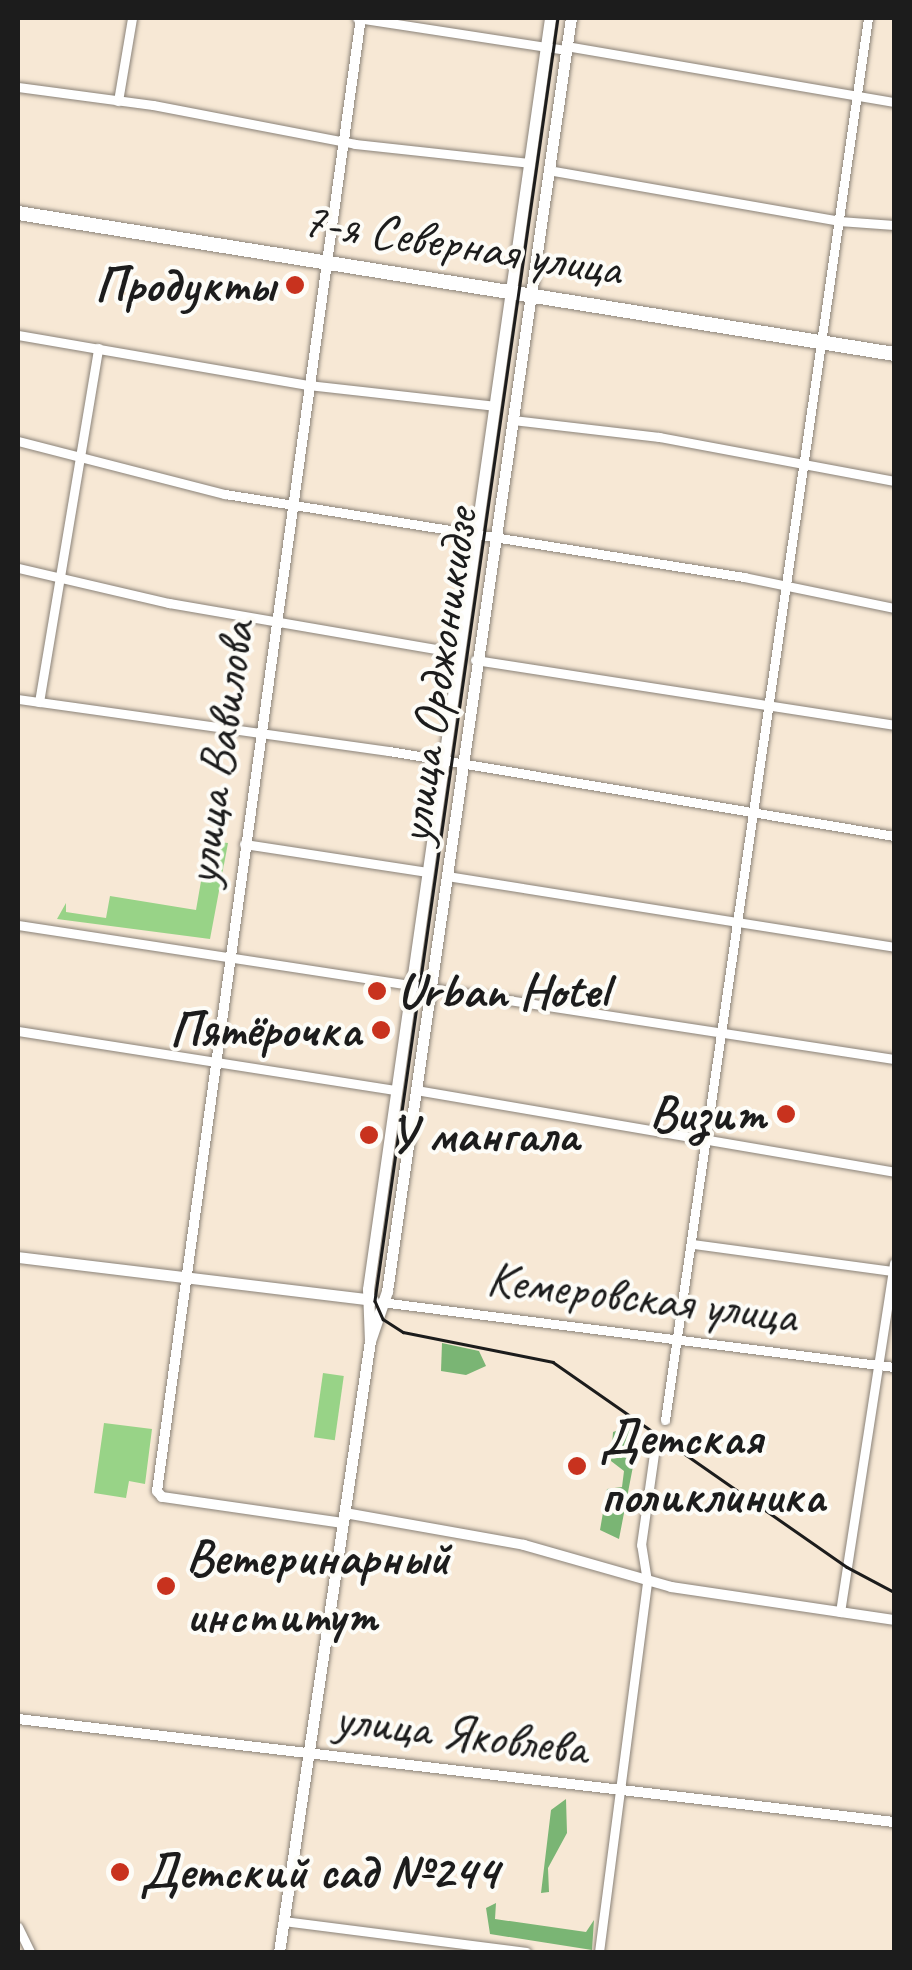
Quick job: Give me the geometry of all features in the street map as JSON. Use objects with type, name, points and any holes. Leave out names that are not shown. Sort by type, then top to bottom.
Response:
[{"type":"main road","name":"улица Орджоникидзе","points":[[279,1952],[370,1341],[396,1090],[550,18]]},
{"type":"main road","name":"улица Орджоникидзе","points":[[374,1301],[416,1090],[427,986],[447,876],[570,18]]},
{"type":"main road","name":"7-я Северная улица","points":[[18,213],[894,354]]},
{"type":"main road","name":"Кемеровская улица","points":[[18,1257],[374,1301]]},
{"type":"street","points":[[118,101],[132,18]]},
{"type":"street","points":[[360,18],[894,102]]},
{"type":"street","name":"улица Вавилова","points":[[344,1518],[162,1497],[157,1491],[212,1061],[360,18]]},
{"type":"street","points":[[664,1420],[693,1244],[804,466],[818,342],[868,18]]},
{"type":"street","points":[[18,87],[344,140],[529,164]]},
{"type":"street","points":[[548,170],[839,221],[894,225]]},
{"type":"street","points":[[18,335],[308,385],[494,406]]},
{"type":"street","points":[[39,702],[63,579],[98,348]]},
{"type":"street","points":[[513,420],[659,436],[894,481]]},
{"type":"street","points":[[18,441],[226,494],[291,502],[366,521],[476,534],[894,608]]},
{"type":"street","points":[[18,568],[276,624],[459,653]]},
{"type":"street","points":[[475,660],[894,725]]},
{"type":"street","points":[[18,699],[444,762],[894,836]]},
{"type":"street","points":[[244,844],[428,872]]},
{"type":"street","points":[[447,876],[894,947]]},
{"type":"street","points":[[18,925],[894,1059]]},
{"type":"street","points":[[18,1032],[396,1090]]},
{"type":"street","points":[[416,1090],[894,1172]]},
{"type":"street","points":[[693,1244],[893,1271]]},
{"type":"street","points":[[840,1612],[894,1263]]},
{"type":"street","name":"Кемеровская улица","points":[[374,1301],[894,1368]]},
{"type":"street","points":[[600,1952],[647,1581],[641,1545],[656,1440]]},
{"type":"street","points":[[344,1518],[524,1545],[647,1581],[894,1620]]},
{"type":"street","name":"улица Яковлева","points":[[18,1719],[894,1822]]},
{"type":"street","points":[[284,1921],[526,1952]]},
{"type":"street","points":[[18,1927],[30,1952]]},
{"type":"green space","points":[[208,841],[228,843],[210,939],[57,919],[66,903],[66,912],[106,918],[110,896],[196,910]]},
{"type":"green space","points":[[442,1343],[479,1351],[486,1366],[466,1375],[441,1371]]},
{"type":"green space","points":[[323,1373],[344,1376],[335,1440],[314,1437]]},
{"type":"green space","points":[[104,1423],[152,1429],[145,1484],[129,1481],[126,1498],[94,1493]]},
{"type":"green space","points":[[632,1425],[640,1430],[619,1539],[600,1530],[607,1489],[622,1487],[624,1471],[611,1461],[613,1432]]},
{"type":"green space","points":[[566,1799],[567,1833],[548,1868],[549,1892],[541,1893],[551,1810]]},
{"type":"green space","points":[[496,1903],[495,1919],[586,1932],[594,1920],[592,1950],[490,1934],[486,1908]]},
{"type":"tram line","points":[[558,18],[375,1301],[383,1319],[403,1332],[553,1362],[847,1567],[894,1592]]},
{"type":"place","name":"Продукты","points":[[295,285]]},
{"type":"place","name":"Urban Hotel","points":[[377,991]]},
{"type":"place","name":"Пятёрочка","points":[[381,1030]]},
{"type":"place","name":"Визит","points":[[786,1114]]},
{"type":"place","name":"У мангала","points":[[369,1135]]},
{"type":"place","name":"Детская поликлиника","points":[[577,1466]]},
{"type":"place","name":"Ветеринарный институт","points":[[166,1586]]},
{"type":"place","name":"Детский сад №244","points":[[120,1872]]}]
